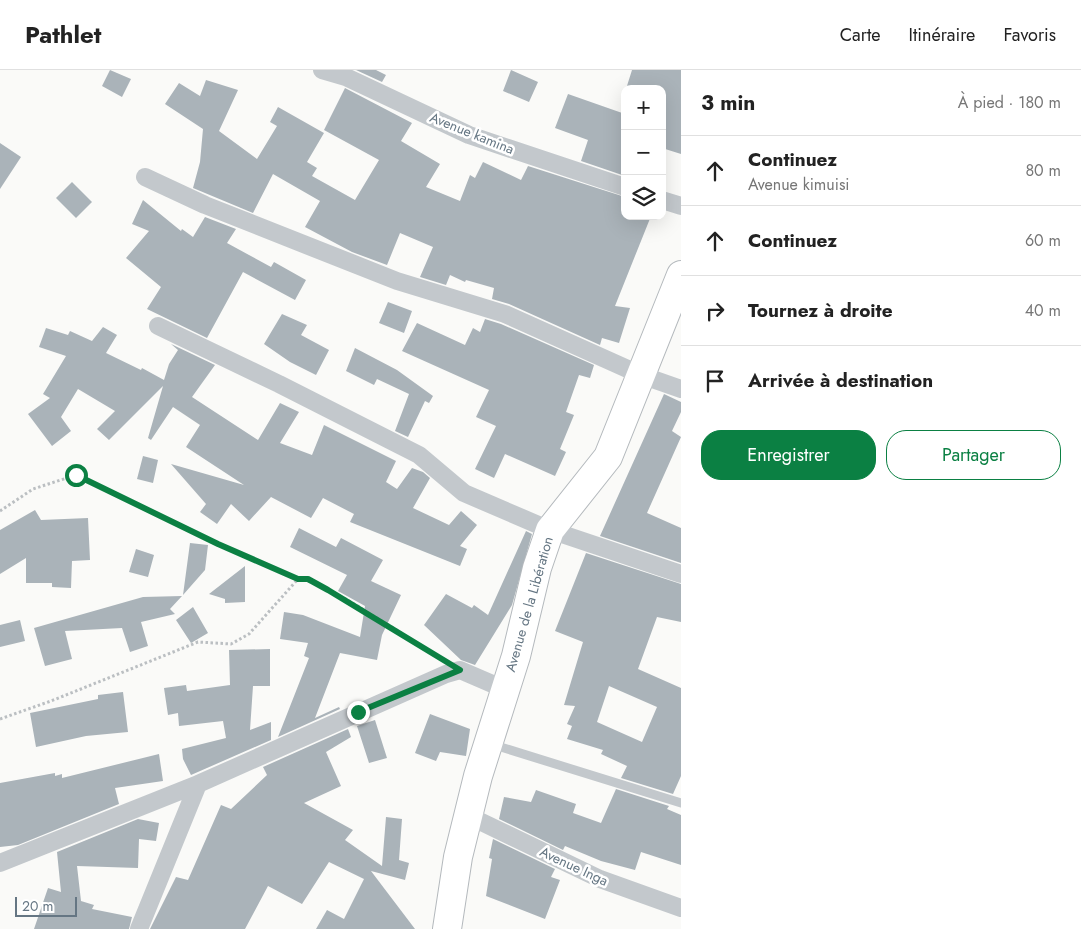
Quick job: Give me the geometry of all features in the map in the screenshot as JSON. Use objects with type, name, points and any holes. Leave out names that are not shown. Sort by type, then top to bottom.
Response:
[{"type":"highway","name":"Avenue de la Libération","points":[[447,929],[458,857],[488,743],[516,656],[537,568],[550,530],[608,457],[681,275]]},
{"type":"street","name":"Avenue kamina","points":[[322,70],[346,77],[469,135],[621,186]]},
{"type":"street","points":[[145,177],[205,205],[397,281],[505,314],[641,375],[681,389]]},
{"type":"street","points":[[666,201],[681,206]]},
{"type":"street","points":[[158,326],[265,377],[420,455],[464,493],[550,530],[681,574]]},
{"type":"street","points":[[0,863],[198,784],[358,712],[460,670],[504,689]]},
{"type":"street","points":[[139,929],[198,784]]},
{"type":"street","name":"Avenue Inga","points":[[469,816],[600,879],[681,908]]},
{"type":"lane","points":[[488,743],[681,803]]},
{"type":"path","points":[[0,510],[33,489],[76,475],[218,544],[298,579],[308,579],[460,670]]},
{"type":"path","points":[[0,719],[51,701],[198,642],[231,644],[249,634],[298,579]]},
{"type":"building","points":[[110,70],[131,79],[122,97],[102,86]]},
{"type":"building","points":[[356,70],[376,70],[386,75],[382,82]]},
{"type":"building","points":[[511,70],[538,82],[529,102],[503,91]]},
{"type":"building","points":[[632,70],[681,70],[681,154],[666,149],[666,85],[627,85]]},
{"type":"building","points":[[206,80],[238,90],[219,131],[257,159],[277,126],[270,122],[278,107],[324,133],[307,162],[317,168],[312,176],[355,200],[379,160],[324,130],[345,88],[412,123],[401,141],[440,164],[426,187],[460,201],[470,175],[475,178],[483,162],[521,180],[528,166],[621,196],[621,220],[649,220],[615,306],[630,308],[619,343],[602,338],[600,345],[509,304],[492,299],[494,288],[466,280],[465,282],[450,275],[446,285],[420,277],[433,247],[400,233],[387,265],[352,252],[305,227],[320,201],[273,174],[253,213],[193,188],[200,162],[203,129],[165,104],[179,83],[200,96]]},
{"type":"building","points":[[568,94],[621,113],[621,175],[581,161],[588,140],[555,128]]},
{"type":"building","points":[[0,143],[21,157],[0,189]]},
{"type":"building","points":[[72,182],[92,202],[76,218],[56,198]]},
{"type":"building","points":[[143,200],[181,231],[182,229],[193,237],[205,217],[236,229],[227,243],[271,267],[274,262],[306,280],[295,300],[243,272],[207,338],[147,309],[161,287],[126,258],[149,231],[132,224]]},
{"type":"building","points":[[388,302],[412,311],[404,333],[379,323]]},
{"type":"building","points":[[282,314],[307,325],[301,335],[329,350],[316,375],[290,362],[264,344]]},
{"type":"building","points":[[485,319],[501,324],[594,365],[590,378],[579,375],[566,412],[574,415],[560,449],[566,452],[555,476],[505,454],[494,478],[475,469],[496,426],[476,417],[489,390],[402,351],[417,323],[465,345],[473,328],[480,332]]},
{"type":"building","points":[[103,327],[117,335],[106,353],[141,370],[142,368],[164,380],[169,364],[178,350],[171,344],[215,365],[192,397],[258,440],[280,403],[299,412],[280,443],[312,455],[324,425],[396,461],[386,482],[397,489],[412,468],[423,472],[430,478],[413,508],[449,525],[461,511],[477,525],[460,546],[467,549],[460,566],[350,522],[354,514],[323,498],[311,518],[271,497],[249,521],[231,504],[217,524],[200,512],[206,504],[171,464],[244,485],[186,447],[200,425],[173,407],[151,440],[148,438],[163,386],[109,440],[97,429],[115,411],[78,389],[61,417],[71,431],[52,446],[28,414],[50,398],[43,394],[66,356],[39,347],[46,328],[68,335],[70,331],[92,341]]},
{"type":"building","points":[[355,348],[397,370],[433,396],[429,403],[425,401],[408,437],[395,431],[409,394],[377,379],[374,385],[346,371]]},
{"type":"building","points":[[664,394],[681,402],[681,412],[672,431],[681,437],[647,513],[681,528],[681,563],[600,536]]},
{"type":"building","points":[[143,456],[158,460],[153,483],[137,479]]},
{"type":"building","points":[[35,510],[41,520],[88,518],[90,560],[72,561],[71,588],[52,587],[52,583],[26,583],[26,558],[0,574],[0,530]]},
{"type":"building","points":[[299,528],[336,547],[341,538],[383,560],[371,581],[401,595],[382,635],[377,660],[340,653],[315,718],[339,707],[340,709],[278,737],[309,658],[304,656],[308,643],[280,639],[284,612],[303,615],[360,637],[365,606],[338,591],[347,575],[290,547]]},
{"type":"building","points":[[526,531],[532,534],[512,605],[475,665],[461,660],[424,625],[446,594],[472,608],[474,605],[488,615]]},
{"type":"building","points":[[190,543],[208,545],[205,570],[183,595]]},
{"type":"building","points":[[136,549],[154,555],[148,577],[129,572]]},
{"type":"building","points":[[586,553],[681,584],[681,622],[657,617],[638,669],[681,688],[681,776],[673,794],[621,778],[627,766],[601,754],[603,750],[567,739],[572,726],[567,724],[575,706],[564,705],[583,642],[555,631]],"holes":[[[609,686],[657,707],[642,742],[597,722]]]},
{"type":"building","points":[[245,566],[245,602],[225,603],[225,599],[209,594]]},
{"type":"building","points":[[182,596],[170,609],[175,614],[141,622],[148,646],[130,652],[122,628],[65,631],[72,659],[45,666],[34,628],[143,597]]},
{"type":"building","points":[[193,607],[208,633],[191,643],[176,620]]},
{"type":"building","points":[[20,620],[25,641],[0,647],[0,625]]},
{"type":"building","points":[[270,649],[270,686],[253,686],[250,730],[271,722],[271,740],[191,775],[183,759],[182,749],[226,738],[223,721],[179,726],[178,713],[168,715],[164,688],[186,685],[187,691],[230,685],[229,650]]},
{"type":"building","points":[[123,692],[128,732],[86,736],[36,747],[30,713],[98,699],[98,695]]},
{"type":"building","points":[[430,714],[470,729],[466,756],[440,752],[436,761],[415,753]]},
{"type":"building","points":[[375,720],[387,758],[369,763],[357,726]]},
{"type":"building","points":[[348,729],[351,737],[326,752],[341,786],[304,803],[353,830],[345,840],[382,866],[386,817],[402,819],[399,860],[409,863],[405,880],[371,871],[415,929],[316,929],[327,910],[344,919],[364,879],[329,862],[302,904],[268,886],[245,929],[150,929],[176,877],[188,880],[221,805],[231,809],[267,775],[263,767]]},
{"type":"building","points":[[159,754],[163,781],[115,788],[119,804],[18,845],[0,847],[0,783],[55,773],[55,776],[62,774],[62,778]]},
{"type":"building","points":[[616,789],[669,806],[667,809],[681,815],[681,865],[641,852],[635,870],[601,861],[565,846],[563,850],[499,819],[504,797],[531,802],[536,790],[576,804],[573,813],[601,823]]},
{"type":"building","points":[[138,819],[159,823],[156,841],[139,839],[138,868],[77,866],[81,901],[94,905],[92,909],[132,917],[129,929],[34,929],[48,888],[61,892],[57,852]]},
{"type":"building","points":[[493,839],[555,869],[551,877],[560,880],[545,919],[486,896],[492,859],[489,858]]},
{"type":"route","points":[[76,475],[218,544],[298,579],[308,579],[460,670],[446,674],[358,712]]}]
